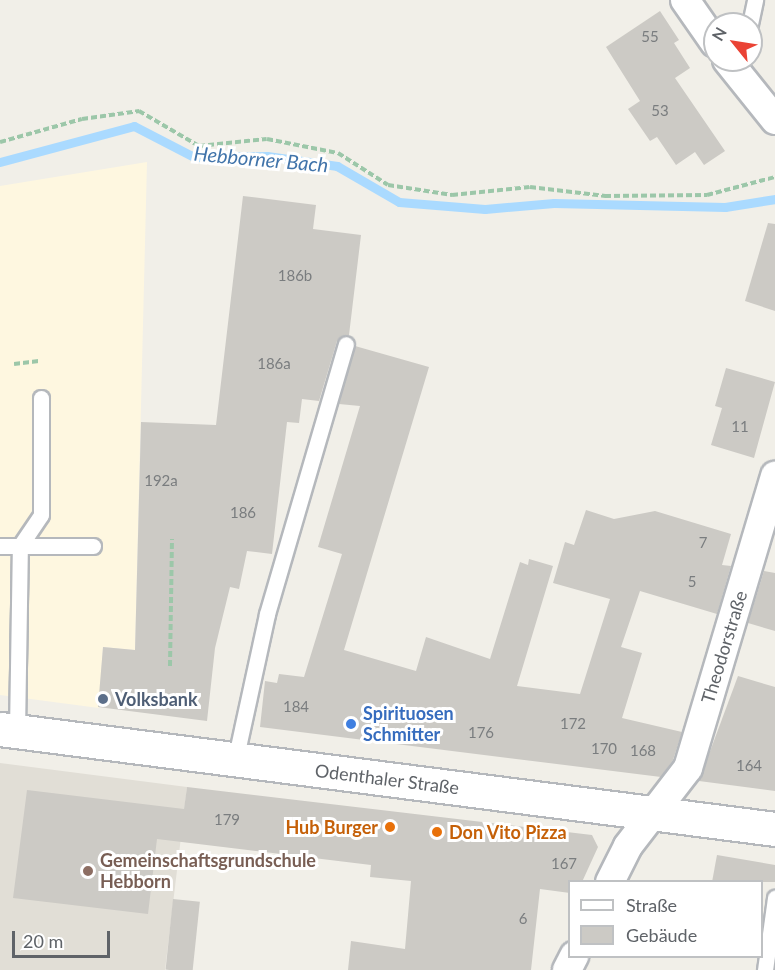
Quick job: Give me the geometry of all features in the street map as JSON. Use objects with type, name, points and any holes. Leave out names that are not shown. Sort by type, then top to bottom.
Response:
[{"type":"main road","name":"Odenthaler Straße","points":[[8,730],[235,761],[658,811],[775,829]]},
{"type":"street","points":[[686,0],[703,25]]},
{"type":"street","points":[[740,72],[775,120]]},
{"type":"street","name":"Theodorstraße","points":[[611,880],[628,846],[658,811],[688,768],[775,476]]},
{"type":"lane","points":[[235,761],[267,614],[346,344]]},
{"type":"lane","points":[[8,730],[20,546],[41,516],[41,398]]},
{"type":"lane","points":[[0,546],[93,546]]},
{"type":"lane","points":[[765,970],[775,898]]},
{"type":"path","points":[[0,142],[82,119],[139,111],[199,146],[267,139],[338,153],[388,185],[452,195],[530,187],[604,196],[707,195],[775,177]]},
{"type":"path","points":[[14,364],[39,362]]},
{"type":"path","points":[[170,666],[172,539]]},
{"type":"shaded area","points":[[147,162],[135,650],[103,647],[99,708],[0,695],[0,186]]},
{"type":"shaded area","name":"Gemeinschaftsgrundschule Hebborn","points":[[0,763],[187,787],[165,970],[0,970]]},
{"type":"building","points":[[660,11],[679,40],[674,43],[690,68],[675,78],[725,151],[704,165],[695,152],[676,165],[657,137],[650,141],[628,109],[640,101],[606,47]]},
{"type":"building","points":[[243,196],[316,205],[313,229],[361,235],[349,335],[337,341],[319,401],[302,399],[299,423],[287,422],[272,554],[247,551],[239,589],[230,587],[215,648],[207,721],[98,707],[103,647],[135,650],[141,422],[216,425]]},
{"type":"building","points":[[768,223],[775,224],[775,311],[745,301]]},
{"type":"building","points":[[355,346],[429,367],[344,650],[416,671],[426,637],[490,659],[520,562],[528,565],[529,559],[553,566],[517,686],[580,694],[610,599],[553,583],[565,542],[574,545],[586,510],[614,519],[655,511],[731,534],[722,565],[731,566],[717,614],[640,591],[621,647],[642,653],[622,718],[682,732],[673,760],[661,777],[260,727],[265,681],[277,683],[279,674],[304,677],[342,554],[318,547],[360,406],[339,404]]},
{"type":"building","points":[[726,368],[775,382],[754,458],[711,445],[722,408],[715,406]]},
{"type":"building","points":[[764,571],[775,573],[775,631],[748,623]]},
{"type":"building","points":[[738,676],[775,687],[775,791],[699,781]]},
{"type":"building","points":[[187,787],[592,835],[598,847],[583,880],[568,880],[568,893],[540,889],[531,970],[348,970],[351,941],[405,949],[411,881],[370,877],[371,865],[157,839],[148,914],[13,898],[27,790],[184,809]]},
{"type":"building","points":[[717,855],[775,865],[775,882],[712,880]]},
{"type":"building","points":[[173,899],[200,902],[193,970],[166,970]]},
{"type":"waterway","name":"Hebborner Bach","points":[[0,162],[134,126],[194,157],[267,156],[337,166],[399,202],[485,209],[554,203],[725,207],[775,199]]},
{"type":"place","name":"Volksbank","points":[[103,699]]},
{"type":"place","name":"Spirituosen Schmitter","points":[[351,724]]},
{"type":"place","name":"Hub Burger","points":[[390,827]]},
{"type":"place","name":"Don Vito Pizza","points":[[437,832]]},
{"type":"place","name":"Gemeinschaftsgrundschule Hebborn","points":[[88,871]]}]
